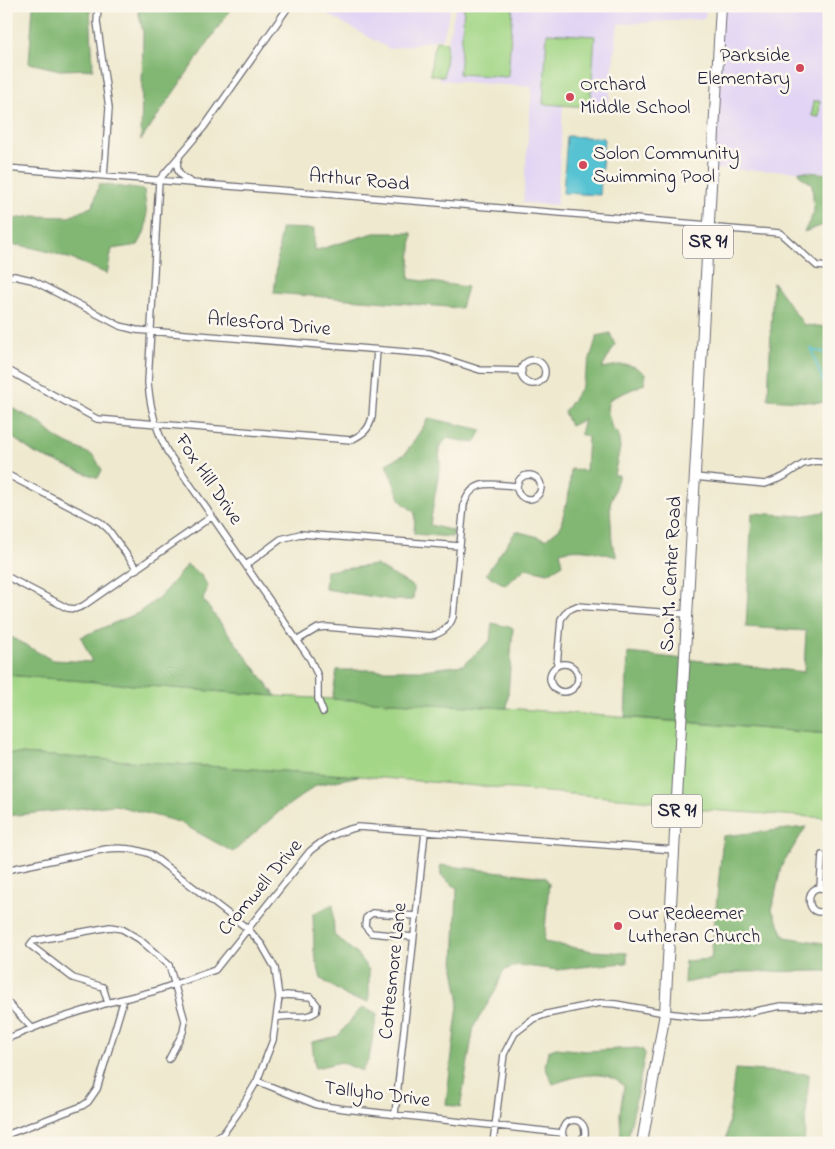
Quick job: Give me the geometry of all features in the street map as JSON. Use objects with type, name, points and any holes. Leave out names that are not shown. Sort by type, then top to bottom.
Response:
[{"type":"main road","name":"S.O.M. Center Road","points":[[642,1143],[665,1013],[721,6]]},
{"type":"street","points":[[98,6],[97,22],[108,108],[104,176]]},
{"type":"street","points":[[159,180],[168,166],[204,127],[289,6]]},
{"type":"street","points":[[181,154],[178,162],[180,176],[195,184]]},
{"type":"street","name":"Arthur Road","points":[[6,168],[709,225],[718,228],[780,233],[817,266],[829,267]]},
{"type":"street","name":"Fox Hill Drive","points":[[159,180],[148,383],[156,424],[167,451],[298,640],[318,676],[318,699],[323,712]]},
{"type":"street","name":"Arlesford Drive","points":[[6,278],[14,276],[32,280],[120,326],[150,332],[438,356],[486,371],[522,371]]},
{"type":"street","points":[[6,369],[97,419],[351,440],[362,435],[370,427],[377,350]]},
{"type":"street","name":"Arlesford Drive","points":[[533,360],[540,362],[545,371],[541,381],[534,383],[524,378],[522,371],[526,362],[533,360]]},
{"type":"street","points":[[695,477],[765,484],[783,477],[803,464],[815,461],[829,462]]},
{"type":"street","points":[[6,474],[100,522],[108,529],[137,569]]},
{"type":"street","points":[[530,475],[540,482],[541,489],[537,496],[530,499],[522,497],[517,486],[520,479],[530,475]]},
{"type":"street","points":[[298,640],[318,628],[326,627],[430,636],[438,635],[450,626],[453,617],[464,504],[468,493],[475,487],[484,484],[517,486]]},
{"type":"street","points":[[6,576],[67,608],[75,609],[83,606],[212,517]]},
{"type":"street","points":[[246,565],[282,540],[292,535],[300,534],[460,546]]},
{"type":"street","points":[[558,665],[571,665],[577,672],[578,681],[574,689],[560,692],[550,682],[551,672],[558,665],[561,619],[568,610],[577,606],[687,614]]},
{"type":"street","name":"Cromwell Drive","points":[[6,1039],[32,1028],[215,970],[310,851],[334,833],[358,827],[675,850]]},
{"type":"street","name":"Cottesmore Lane","points":[[395,1114],[425,832]]},
{"type":"street","points":[[6,870],[106,849],[122,847],[136,849],[150,854],[248,929],[262,944],[274,968],[279,997],[273,1040],[257,1081],[223,1134],[209,1143]]},
{"type":"street","points":[[820,888],[822,855]]},
{"type":"street","points":[[829,892],[820,888],[812,891],[809,902],[813,909],[820,912],[829,908]]},
{"type":"street","points":[[414,937],[371,933],[365,926],[366,918],[372,913],[416,916]]},
{"type":"street","points":[[108,1003],[102,987],[73,978],[30,945],[33,941],[104,927],[122,929],[139,939],[169,966],[185,1021],[183,1032],[168,1059]]},
{"type":"street","points":[[276,1018],[282,1016],[309,1016],[316,1012],[317,1004],[311,997],[279,997]]},
{"type":"street","points":[[6,1135],[88,1102],[97,1089],[124,999]]},
{"type":"street","points":[[6,1001],[32,1028]]},
{"type":"street","points":[[493,1143],[504,1054],[515,1033],[533,1019],[547,1014],[600,1003],[701,1017],[730,1016],[781,1006],[829,1008]]},
{"type":"street","name":"Tallyho Drive","points":[[257,1081],[316,1105],[345,1110],[562,1133]]},
{"type":"street","points":[[570,1143],[565,1140],[562,1133],[564,1126],[569,1121],[580,1122],[584,1128],[583,1139],[578,1143]]},
{"type":"shaded area","points":[[313,6],[451,6],[443,38],[390,49]]},
{"type":"shaded area","name":"Orchard Middle School","points":[[456,6],[706,6],[705,19],[618,24],[608,108],[563,106],[557,205],[523,203],[532,87],[439,80]]},
{"type":"shaded area","points":[[721,6],[829,6],[829,175],[826,172],[712,169]]},
{"type":"green space","points":[[33,6],[90,7],[93,69],[60,70],[29,63]]},
{"type":"green space","points":[[137,6],[233,6],[141,140],[143,32]]},
{"type":"green space","points":[[464,6],[513,6],[508,77],[459,74]]},
{"type":"green space","points":[[547,33],[595,36],[590,107],[543,104]]},
{"type":"green space","points":[[436,41],[447,42],[444,77],[430,75]]},
{"type":"green space","points":[[813,101],[820,101],[819,117],[812,116]]},
{"type":"green space","points":[[799,171],[829,174],[829,223],[804,232],[814,212],[812,184],[800,176]]},
{"type":"green space","points":[[99,184],[144,190],[146,212],[145,231],[138,245],[112,249],[107,274],[58,254],[6,244],[6,220],[33,216],[69,217],[93,206]]},
{"type":"green space","points":[[281,228],[314,229],[314,251],[374,233],[412,233],[409,279],[467,287],[461,308],[274,293]]},
{"type":"green space","points":[[773,282],[804,325],[829,327],[829,403],[768,399]]},
{"type":"green space","points":[[610,333],[615,345],[602,368],[630,365],[646,375],[644,384],[610,399],[607,408],[612,429],[618,434],[620,448],[614,475],[619,475],[610,504],[612,542],[617,557],[596,552],[567,550],[560,552],[563,564],[548,573],[526,568],[505,585],[486,574],[516,531],[546,539],[560,528],[569,493],[571,469],[586,471],[588,437],[580,434],[584,419],[570,426],[564,412],[581,388],[597,336]]},
{"type":"green space","points":[[10,407],[39,422],[58,439],[94,456],[102,470],[98,478],[36,454],[13,438],[6,438],[6,408]]},
{"type":"green space","points":[[429,418],[482,430],[475,443],[447,438],[439,448],[440,465],[430,525],[454,531],[452,537],[414,534],[415,513],[401,501],[386,464],[405,454]]},
{"type":"green space","points":[[829,511],[829,734],[625,717],[628,653],[804,672],[806,631],[746,627],[752,513],[802,516]]},
{"type":"green space","points":[[187,565],[200,574],[208,586],[203,600],[276,696],[6,675],[6,634],[52,660],[92,662],[81,637],[138,613],[160,597]]},
{"type":"green space","points":[[376,565],[414,587],[413,600],[393,600],[325,589],[326,571]]},
{"type":"green space","points":[[492,623],[513,628],[507,708],[332,699],[337,670],[423,670],[463,665],[490,641]]},
{"type":"green space","points":[[6,675],[276,696],[507,708],[829,734],[829,818],[677,808],[677,803],[359,776],[6,753]]},
{"type":"green space","points":[[6,753],[359,776],[317,785],[280,811],[233,852],[179,822],[115,805],[6,816]]},
{"type":"green space","points":[[806,827],[781,867],[772,910],[785,937],[829,944],[829,971],[740,972],[684,983],[685,961],[711,959],[723,836]]},
{"type":"green space","points":[[440,865],[545,877],[549,883],[544,942],[593,951],[627,953],[627,963],[558,970],[517,965],[503,971],[496,990],[474,1026],[460,1108],[446,1104],[459,997],[454,969],[457,888],[441,876]]},
{"type":"green space","points":[[333,904],[334,935],[356,953],[369,970],[369,1002],[348,997],[321,979],[314,951],[313,914]]},
{"type":"green space","points":[[362,1007],[377,1014],[369,1058],[362,1071],[341,1062],[315,1068],[312,1042],[338,1036]]},
{"type":"green space","points":[[556,1048],[586,1051],[638,1048],[643,1050],[645,1054],[627,1143],[621,1143],[620,1113],[624,1086],[616,1080],[599,1075],[580,1076],[553,1084],[545,1067],[548,1051]]},
{"type":"green space","points":[[735,1069],[809,1074],[804,1143],[726,1143]]},
{"type":"water","name":"Solon Community Swimming Pool","points":[[567,136],[604,138],[600,195],[563,193]]},
{"type":"waterway","points":[[811,348],[825,388]]},
{"type":"waterway","points":[[811,350],[828,353]]},
{"type":"place","name":"Parkside Elementary","points":[[800,68]]},
{"type":"place","name":"Orchard Middle School","points":[[570,97]]},
{"type":"place","name":"Solon Community Swimming Pool","points":[[583,165]]},
{"type":"place","name":"Our Redeemer Lutheran Church","points":[[618,926]]}]
